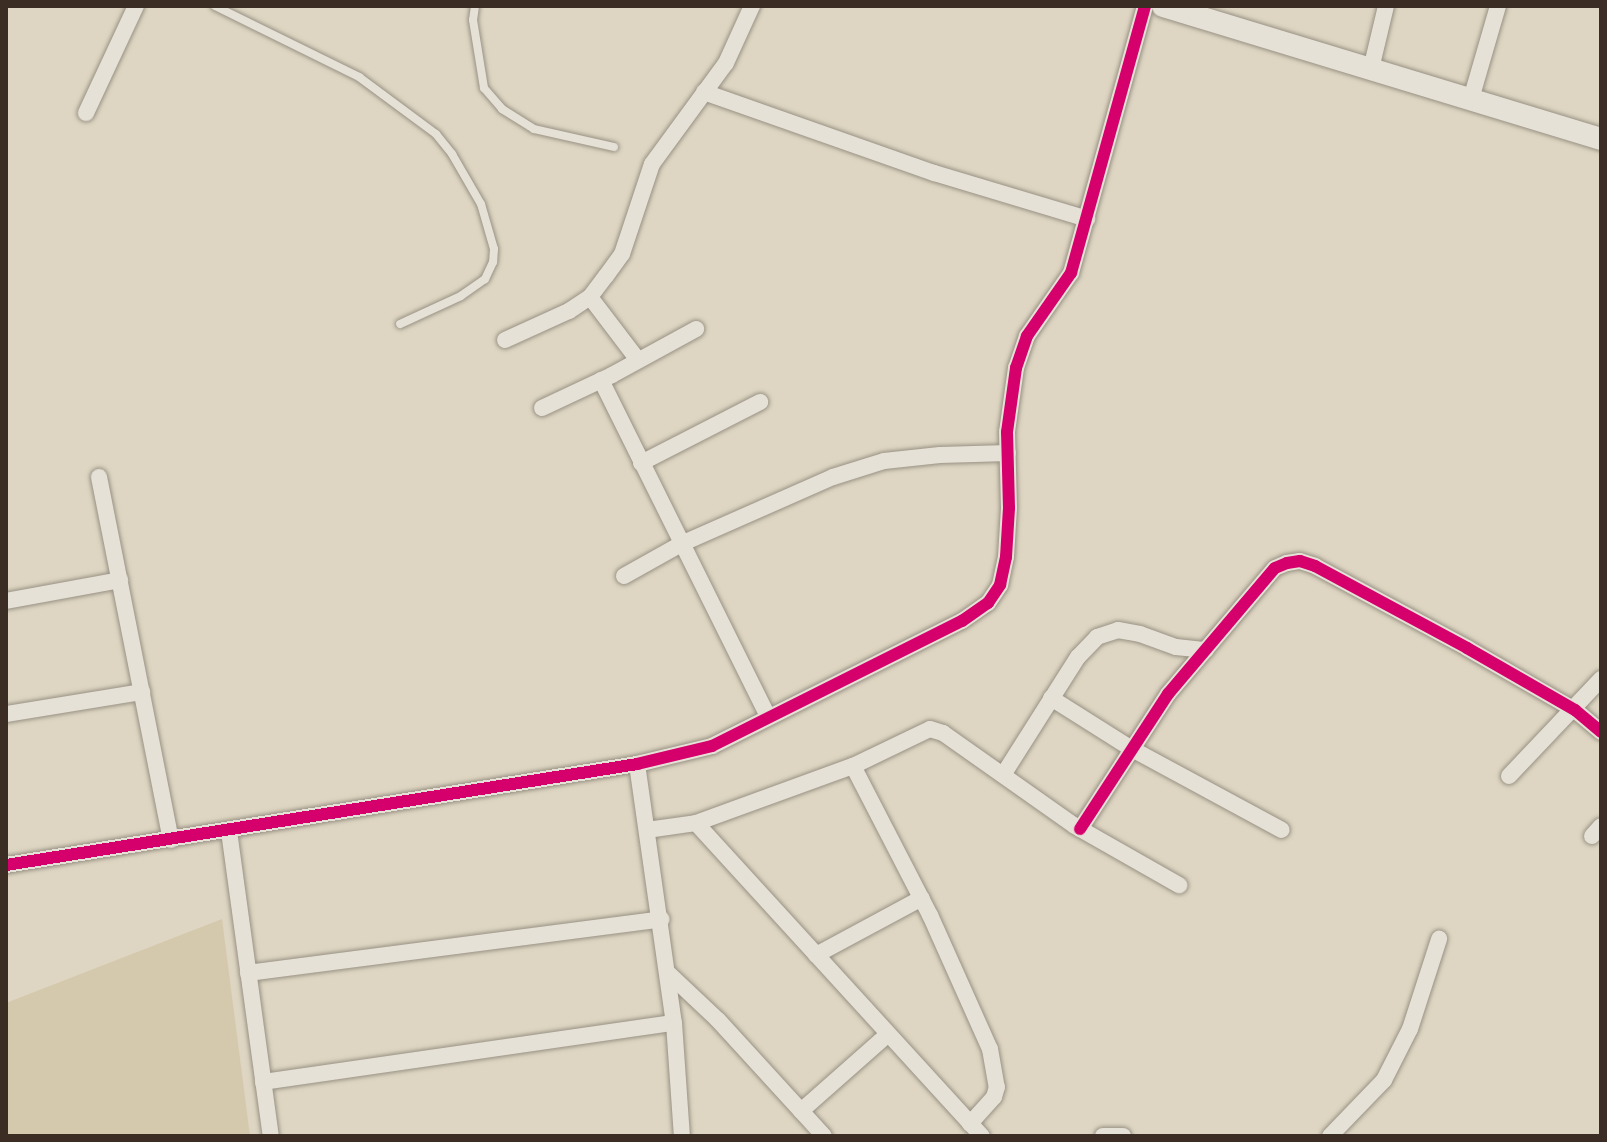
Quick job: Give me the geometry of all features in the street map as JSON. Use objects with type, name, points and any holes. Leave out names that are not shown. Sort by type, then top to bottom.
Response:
[{"type":"main road","points":[[1163,6],[1193,10],[1371,69],[1601,139]]},
{"type":"street","points":[[86,113],[136,6]]},
{"type":"street","points":[[505,340],[569,311],[590,297],[622,254],[652,164],[726,63],[752,6]]},
{"type":"street","points":[[6,865],[637,764],[712,746],[962,621],[988,603],[1000,585],[1006,557],[1007,432],[1016,368],[1027,336],[1071,273],[1145,6]]},
{"type":"street","points":[[1371,69],[1386,6]]},
{"type":"street","points":[[1471,99],[1498,6]]},
{"type":"street","points":[[704,92],[934,173],[1087,219]]},
{"type":"street","points":[[590,297],[638,360]]},
{"type":"street","points":[[542,408],[696,329]]},
{"type":"street","points":[[601,380],[768,717]]},
{"type":"street","points":[[641,463],[760,402]]},
{"type":"street","points":[[624,576],[681,544],[833,477],[884,461],[1008,453]]},
{"type":"street","points":[[99,477],[171,840]]},
{"type":"street","points":[[1080,829],[1168,694],[1275,568],[1300,561],[1467,648],[1575,710],[1601,732]]},
{"type":"street","points":[[6,601],[120,580]]},
{"type":"street","points":[[1003,775],[1078,657],[1108,632],[1140,634],[1176,647],[1206,650]]},
{"type":"street","points":[[1509,776],[1575,710],[1601,679]]},
{"type":"street","points":[[6,714],[142,692]]},
{"type":"street","points":[[1051,698],[1132,749],[1282,830]]},
{"type":"street","points":[[647,830],[696,823],[853,766],[930,729],[943,733],[1080,829],[1179,885]]},
{"type":"street","points":[[637,764],[674,1023],[682,1136]]},
{"type":"street","points":[[696,823],[976,1130],[994,1097],[994,1063],[922,898],[853,766]]},
{"type":"street","points":[[229,831],[271,1136]]},
{"type":"street","points":[[816,955],[922,898]]},
{"type":"street","points":[[248,973],[661,919]]},
{"type":"street","points":[[1330,1136],[1384,1080],[1410,1029],[1439,939]]},
{"type":"street","points":[[667,972],[824,1136]]},
{"type":"street","points":[[263,1082],[674,1023]]},
{"type":"street","points":[[801,1111],[888,1034]]},
{"type":"street","points":[[1103,1136],[1123,1136]]},
{"type":"lane","points":[[215,6],[359,77],[436,134],[452,154],[481,204],[494,249],[493,262],[485,279],[461,296],[400,324]]},
{"type":"lane","points":[[475,6],[473,20],[484,88],[502,109],[534,129],[614,147]]},
{"type":"shaded area","points":[[222,919],[250,1136],[6,1136],[6,1003]]},
{"type":"cycle path","points":[[6,865],[637,764],[712,746],[962,621],[988,603],[1000,585],[1006,557],[1009,508],[1007,432],[1016,368],[1027,336],[1071,273],[1145,6]]},
{"type":"cycle path","points":[[1080,829],[1168,694],[1275,568],[1287,563],[1300,561],[1315,566],[1575,710],[1601,732]]}]
